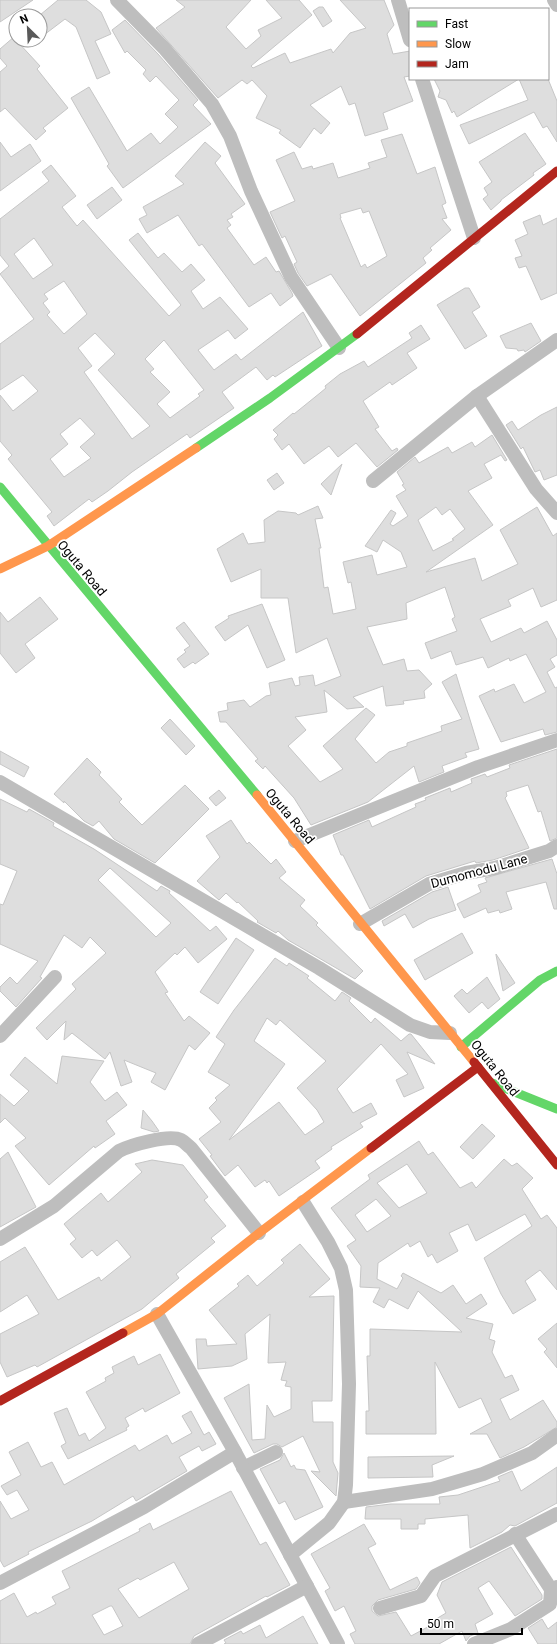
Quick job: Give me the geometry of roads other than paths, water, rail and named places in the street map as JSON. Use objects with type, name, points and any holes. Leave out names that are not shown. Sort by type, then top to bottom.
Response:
[{"type":"street","points":[[117,0],[164,48],[212,104],[230,136],[251,191],[291,277],[339,348]]},
{"type":"street","points":[[398,0],[409,37]]},
{"type":"street","points":[[554,0],[557,5]]},
{"type":"street","points":[[422,80],[474,238]]},
{"type":"street","points":[[0,570],[48,546],[270,398],[339,348],[557,171]]},
{"type":"street","points":[[373,481],[477,396],[557,340]]},
{"type":"street","points":[[477,396],[536,489],[557,513]]},
{"type":"street","name":"Oguta Road","points":[[0,487],[295,841],[360,924],[557,1165]]},
{"type":"street","points":[[295,841],[478,767],[557,740]]},
{"type":"street","points":[[0,782],[319,968],[410,1025],[430,1032],[450,1033]]},
{"type":"street","name":"Dumomodu Lane","points":[[360,924],[429,884],[466,873],[495,868],[549,851],[557,846]]},
{"type":"street","points":[[461,1047],[540,980],[557,971]]},
{"type":"street","points":[[1,1034],[55,977]]},
{"type":"street","points":[[0,1401],[157,1314],[478,1067]]},
{"type":"street","points":[[490,1082],[557,1109]]},
{"type":"street","points":[[0,1239],[54,1206],[119,1151],[131,1145],[170,1138],[181,1140],[191,1148],[259,1234]]},
{"type":"street","points":[[290,1555],[329,1523],[344,1502],[346,1485],[349,1384],[346,1290],[341,1268],[328,1242],[303,1202]]},
{"type":"street","points":[[157,1314],[235,1452],[338,1644]]},
{"type":"street","points":[[344,1502],[432,1489],[483,1474],[532,1453],[557,1435]]},
{"type":"street","points":[[0,1583],[144,1507],[235,1452]]},
{"type":"street","points":[[243,1468],[276,1452]]},
{"type":"street","points":[[380,1608],[422,1596],[435,1576],[557,1514]]},
{"type":"street","points":[[474,1644],[511,1629],[550,1604],[555,1592],[515,1534]]},
{"type":"street","points":[[198,1644],[307,1586]]}]
